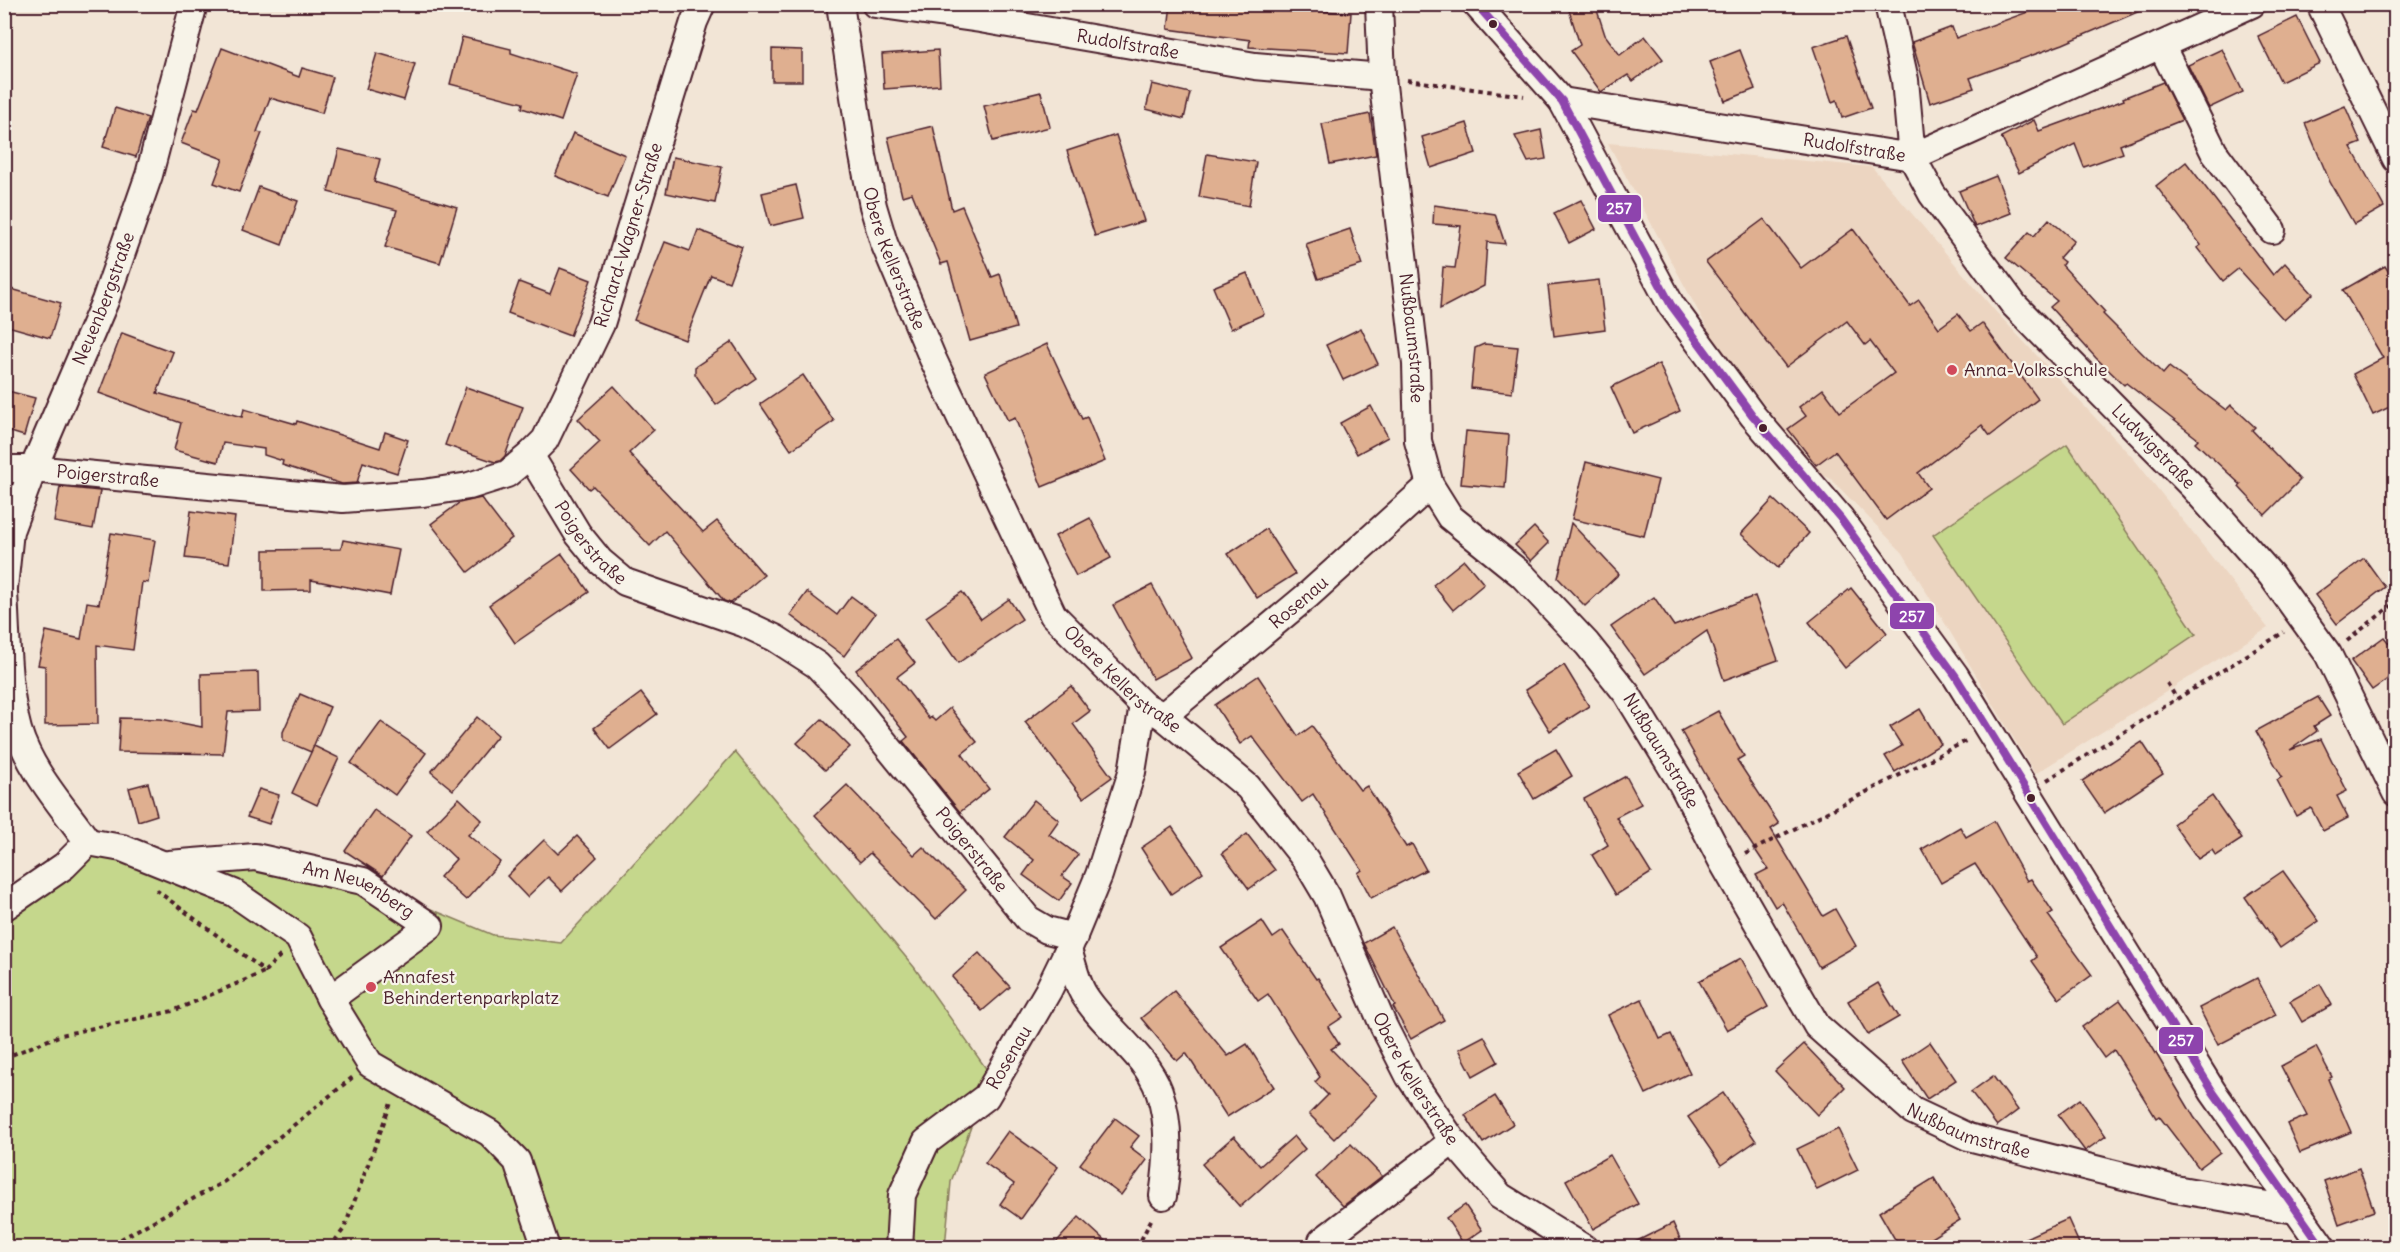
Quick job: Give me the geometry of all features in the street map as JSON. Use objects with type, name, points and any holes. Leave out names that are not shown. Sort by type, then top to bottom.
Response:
[{"type":"street","name":"Neuenbergstraße","points":[[4,588],[10,531],[33,469],[105,300],[149,175],[194,4]]},
{"type":"street","name":"Richard-Wagner-Straße","points":[[530,455],[544,440],[601,324],[694,22],[702,4]]},
{"type":"street","name":"Obere Kellerstraße","points":[[840,4],[873,207],[884,243],[932,357],[1053,615],[1153,711],[1248,787],[1305,859],[1327,896],[1364,987],[1404,1067],[1453,1140],[1500,1196],[1584,1248]]},
{"type":"street","name":"Rudolfstraße","points":[[875,4],[992,20],[1255,66],[1382,77]]},
{"type":"street","name":"Nußbaumstraße","points":[[1379,4],[1382,77],[1416,364],[1418,441],[1430,485],[1450,517],[1522,575],[1587,644],[1627,694],[1682,784],[1723,863],[1817,1026],[1913,1111],[1968,1137],[2175,1189],[2295,1210]]},
{"type":"street","points":[[1476,4],[1562,101],[1671,305],[1753,416],[1841,519],[1955,675],[2213,1092],[2323,1248]]},
{"type":"street","name":"Ludwigstraße","points":[[1888,4],[1905,80],[1912,157],[1932,194],[2014,305],[2193,486],[2271,575],[2328,654],[2396,793]]},
{"type":"street","name":"Rudolfstraße","points":[[1562,101],[1912,157],[2252,4]]},
{"type":"street","points":[[2320,4],[2396,159]]},
{"type":"street","points":[[2161,45],[2214,152],[2271,230]]},
{"type":"street","name":"Poigerstraße","points":[[4,469],[33,469],[343,499],[423,493],[469,486],[507,474],[530,455],[578,534],[600,561],[626,582],[743,623],[775,638],[817,665],[849,699],[1028,919],[1071,943]]},
{"type":"street","name":"Rosenau","points":[[899,1248],[902,1195],[926,1142],[986,1097],[1048,991],[1071,943],[1099,875],[1153,711],[1307,596],[1430,485]]},
{"type":"street","points":[[4,593],[7,682],[18,731],[41,776],[88,842],[63,866],[4,907]]},
{"type":"street","name":"Am Neuenberg","points":[[88,842],[122,848],[156,876],[234,893],[298,936],[330,999],[370,1064],[490,1133],[517,1161],[544,1234],[546,1248]]},
{"type":"street","name":"Am Neuenberg","points":[[156,876],[255,857],[363,881],[430,926],[330,999]]},
{"type":"street","points":[[1071,943],[1082,992],[1144,1066],[1159,1090],[1166,1126],[1168,1164],[1163,1196]]},
{"type":"street","points":[[1322,1248],[1322,1241],[1453,1140]]},
{"type":"path","points":[[1382,77],[1562,101]]},
{"type":"path","points":[[2328,654],[2396,602]]},
{"type":"path","points":[[2029,792],[2303,620]]},
{"type":"path","points":[[2167,683],[2177,699]]},
{"type":"path","points":[[1723,863],[1948,750],[1989,727]]},
{"type":"path","points":[[156,876],[265,971]]},
{"type":"path","points":[[4,1058],[61,1035],[173,1011],[265,971],[298,936]]},
{"type":"path","points":[[105,1248],[225,1181],[370,1064]]},
{"type":"path","points":[[329,1248],[344,1229],[399,1082]]},
{"type":"path","points":[[1137,1248],[1163,1196]]},
{"type":"shaded area","points":[[1608,143],[1872,167],[1996,312],[2134,459],[2268,628],[2035,774],[1903,553],[1831,479],[1815,471],[1711,335]]},
{"type":"green space","points":[[2067,444],[2196,634],[2062,724],[1933,535]]},
{"type":"green space","points":[[735,752],[914,967],[990,1074],[951,1182],[945,1247],[5,1247],[4,914],[94,851],[342,872],[493,935],[561,943]]},
{"type":"building","points":[[1171,4],[1221,4],[1351,13],[1348,53],[1249,47],[1250,40],[1168,29]]},
{"type":"building","points":[[1567,4],[1595,4],[1605,35],[1620,55],[1645,36],[1663,59],[1633,81],[1628,75],[1601,92],[1571,51],[1580,45]]},
{"type":"building","points":[[2050,4],[2156,4],[2063,44],[1970,78],[1974,88],[1930,103],[1912,42],[1952,27],[1956,38]]},
{"type":"building","points":[[2297,17],[2320,63],[2281,82],[2258,36]]},
{"type":"building","points":[[1846,36],[1871,108],[1842,118],[1837,100],[1832,102],[1813,47]]},
{"type":"building","points":[[462,37],[511,49],[511,53],[577,74],[561,121],[522,108],[523,103],[450,84]]},
{"type":"building","points":[[222,48],[299,77],[302,68],[333,77],[322,113],[270,98],[257,132],[262,133],[239,192],[214,183],[223,159],[181,143],[194,109],[198,110]]},
{"type":"building","points":[[772,49],[802,50],[802,81],[772,81]]},
{"type":"building","points":[[2222,49],[2243,92],[2209,108],[2188,65]]},
{"type":"building","points":[[938,50],[940,85],[884,89],[882,54]]},
{"type":"building","points":[[1740,50],[1755,89],[1725,101],[1710,62]]},
{"type":"building","points":[[377,53],[415,64],[404,100],[366,89]]},
{"type":"building","points":[[2163,82],[2182,120],[2120,145],[2123,153],[2084,167],[2075,144],[2019,173],[2001,137],[2034,120],[2039,131],[2124,100],[2123,98]]},
{"type":"building","points":[[1152,84],[1190,93],[1184,119],[1146,109]]},
{"type":"building","points":[[1041,92],[1050,127],[993,141],[984,106]]},
{"type":"building","points":[[2345,106],[2361,143],[2351,147],[2384,207],[2354,224],[2330,182],[2305,123]]},
{"type":"building","points":[[115,108],[148,118],[136,157],[103,147]]},
{"type":"building","points":[[1370,114],[1376,155],[1330,164],[1322,124]]},
{"type":"building","points":[[1467,123],[1476,153],[1431,168],[1422,137]]},
{"type":"building","points":[[933,126],[952,210],[962,206],[992,277],[1000,274],[1016,328],[970,341],[948,262],[941,264],[912,193],[902,196],[888,137]]},
{"type":"building","points":[[1541,130],[1546,159],[1528,162],[1515,136]]},
{"type":"building","points":[[573,133],[625,155],[608,197],[555,176]]},
{"type":"building","points":[[1116,135],[1144,221],[1095,236],[1067,151]]},
{"type":"building","points":[[339,149],[380,159],[374,182],[457,207],[440,263],[385,247],[397,210],[328,192]]},
{"type":"building","points":[[1207,154],[1256,162],[1249,206],[1199,197]]},
{"type":"building","points":[[673,157],[722,167],[715,203],[666,193]]},
{"type":"building","points":[[2186,162],[2273,275],[2285,263],[2313,294],[2284,320],[2238,269],[2223,281],[2197,248],[2201,245],[2156,186]]},
{"type":"building","points":[[1996,176],[2011,213],[1975,227],[1959,191]]},
{"type":"building","points":[[796,185],[804,218],[770,226],[762,193]]},
{"type":"building","points":[[259,187],[298,201],[282,245],[243,230]]},
{"type":"building","points":[[1581,200],[1596,229],[1569,243],[1554,213]]},
{"type":"building","points":[[1434,205],[1495,214],[1505,244],[1487,242],[1484,286],[1440,309],[1443,267],[1455,268],[1461,226],[1433,224]]},
{"type":"building","name":"Anna-Volksschule","points":[[1764,219],[1801,268],[1853,229],[1910,306],[1919,300],[1939,328],[1958,314],[1971,331],[1982,323],[2038,399],[1990,436],[1982,425],[1918,473],[1929,488],[1886,520],[1835,451],[1816,465],[1788,429],[1806,416],[1799,407],[1823,389],[1840,412],[1894,373],[1870,341],[1865,345],[1847,321],[1786,367],[1706,262]]},
{"type":"building","points":[[2049,219],[2074,241],[2059,258],[2064,262],[2062,265],[2105,312],[2103,314],[2163,374],[2169,367],[2226,410],[2231,405],[2255,427],[2252,430],[2300,480],[2265,515],[2239,487],[2241,485],[2195,442],[2198,439],[2126,383],[2124,385],[2096,358],[2050,307],[2057,301],[2006,258],[2029,232],[2034,236]]},
{"type":"building","points":[[1350,229],[1362,265],[1318,279],[1306,244]]},
{"type":"building","points":[[698,230],[742,247],[729,282],[711,275],[685,340],[634,320],[665,242],[690,251]]},
{"type":"building","points":[[2385,266],[2396,283],[2396,404],[2373,415],[2353,374],[2383,358],[2343,290]]},
{"type":"building","points":[[560,268],[591,280],[570,336],[508,313],[519,282],[550,294]]},
{"type":"building","points":[[1247,273],[1264,314],[1231,329],[1213,287]]},
{"type":"building","points":[[1599,280],[1605,329],[1554,336],[1548,286]]},
{"type":"building","points":[[4,287],[61,303],[50,338],[4,325]]},
{"type":"building","points":[[1361,328],[1378,364],[1343,380],[1326,345]]},
{"type":"building","points":[[122,333],[173,352],[157,393],[242,417],[244,409],[296,424],[297,421],[380,448],[385,432],[408,440],[397,473],[363,462],[357,483],[342,484],[282,465],[283,461],[264,455],[264,449],[223,443],[218,462],[174,450],[181,423],[99,393]]},
{"type":"building","points":[[732,342],[756,378],[716,405],[695,374],[695,367]]},
{"type":"building","points":[[1047,344],[1082,419],[1087,417],[1105,461],[1042,487],[1015,418],[1008,421],[985,373]]},
{"type":"building","points":[[1484,344],[1518,347],[1512,393],[1471,388],[1475,348]]},
{"type":"building","points":[[1659,364],[1680,411],[1632,433],[1611,387]]},
{"type":"building","points":[[803,375],[834,421],[791,450],[760,404]]},
{"type":"building","points":[[614,386],[654,430],[629,453],[703,532],[717,521],[764,575],[731,603],[724,601],[665,531],[650,546],[593,486],[589,489],[571,469],[600,442],[578,419]]},
{"type":"building","points":[[466,387],[523,407],[505,456],[500,461],[495,462],[445,445]]},
{"type":"building","points":[[4,390],[35,398],[24,436],[4,430]]},
{"type":"building","points":[[1371,406],[1388,437],[1357,454],[1340,423]]},
{"type":"building","points":[[1466,431],[1509,435],[1505,488],[1461,484]]},
{"type":"building","points":[[1586,462],[1658,480],[1644,536],[1572,519]]},
{"type":"building","points":[[60,487],[100,491],[93,529],[54,522]]},
{"type":"building","points":[[481,498],[512,538],[468,572],[431,524],[459,503]]},
{"type":"building","points":[[1773,499],[1809,533],[1778,568],[1741,534]]},
{"type":"building","points":[[191,511],[235,517],[229,563],[185,558]]},
{"type":"building","points":[[1090,518],[1111,558],[1076,576],[1055,536]]},
{"type":"building","points":[[1571,523],[1619,574],[1585,606],[1558,578]]},
{"type":"building","points":[[1534,527],[1549,543],[1531,561],[1515,545]]},
{"type":"building","points":[[1266,529],[1295,574],[1257,598],[1228,554]]},
{"type":"building","points":[[111,533],[155,540],[148,583],[142,582],[133,650],[97,645],[98,724],[45,725],[45,666],[38,665],[46,631],[81,639],[87,602],[99,604]]},
{"type":"building","points":[[343,540],[399,550],[390,595],[311,580],[311,590],[264,591],[264,550],[341,549]]},
{"type":"building","points":[[562,554],[589,592],[515,643],[489,605]]},
{"type":"building","points":[[2364,558],[2385,587],[2337,624],[2315,595]]},
{"type":"building","points":[[1464,560],[1484,584],[1453,610],[1433,585]]},
{"type":"building","points":[[1152,585],[1192,658],[1153,679],[1113,605]]},
{"type":"building","points":[[1851,588],[1887,633],[1845,668],[1809,622]]},
{"type":"building","points":[[807,592],[837,615],[851,596],[875,614],[844,656],[790,615]]},
{"type":"building","points":[[962,592],[981,619],[1009,599],[1022,619],[958,663],[926,617]]},
{"type":"building","points":[[1755,596],[1778,660],[1724,680],[1707,631],[1645,674],[1611,627],[1654,597],[1674,626]]},
{"type":"building","points":[[2384,637],[2396,652],[2396,673],[2372,690],[2351,661]]},
{"type":"building","points":[[896,639],[915,663],[897,677],[929,719],[931,717],[935,721],[950,708],[977,742],[962,754],[989,789],[960,812],[903,741],[908,737],[856,670]]},
{"type":"building","points":[[1564,665],[1589,706],[1550,731],[1525,690]]},
{"type":"building","points":[[258,672],[259,711],[228,712],[223,754],[118,752],[120,718],[161,719],[202,727],[201,674]]},
{"type":"building","points":[[1258,676],[1298,736],[1312,726],[1360,790],[1367,786],[1406,847],[1412,844],[1426,870],[1371,898],[1358,873],[1362,870],[1313,794],[1302,802],[1252,736],[1240,744],[1215,705]]},
{"type":"building","points":[[1071,686],[1090,711],[1073,724],[1112,777],[1083,798],[1025,722]]},
{"type":"building","points":[[641,693],[657,714],[610,749],[594,728]]},
{"type":"building","points":[[300,694],[330,707],[311,752],[283,740],[283,732]]},
{"type":"building","points":[[2318,697],[2330,716],[2314,726],[2317,731],[2290,750],[2321,739],[2347,791],[2337,796],[2348,818],[2323,831],[2311,808],[2296,816],[2277,780],[2282,777],[2256,731]]},
{"type":"building","points":[[1920,709],[1941,744],[1895,772],[1885,756],[1902,746],[1890,727]]},
{"type":"building","points":[[1718,711],[1744,756],[1737,760],[1779,824],[1771,829],[1823,916],[1835,909],[1856,946],[1819,967],[1782,902],[1775,907],[1756,875],[1768,869],[1707,777],[1681,731]]},
{"type":"building","points":[[477,717],[498,735],[453,790],[431,772]]},
{"type":"building","points":[[822,719],[850,747],[825,770],[797,743]]},
{"type":"building","points":[[381,722],[426,753],[395,795],[351,763]]},
{"type":"building","points":[[2142,742],[2163,774],[2104,813],[2082,781]]},
{"type":"building","points":[[314,746],[339,758],[317,805],[292,793]]},
{"type":"building","points":[[1556,749],[1572,776],[1534,799],[1518,771]]},
{"type":"building","points":[[1626,776],[1641,804],[1616,817],[1651,873],[1616,895],[1592,855],[1608,845],[1584,799]]},
{"type":"building","points":[[148,783],[157,815],[138,821],[129,788]]},
{"type":"building","points":[[847,785],[914,855],[923,847],[966,890],[936,919],[870,853],[860,862],[815,815]]},
{"type":"building","points":[[259,789],[279,795],[269,824],[247,817]]},
{"type":"building","points":[[2212,796],[2242,839],[2216,856],[2212,850],[2198,859],[2173,824]]},
{"type":"building","points":[[459,798],[482,820],[468,835],[500,862],[466,900],[440,877],[456,859],[427,831]]},
{"type":"building","points":[[1034,800],[1059,820],[1049,834],[1078,855],[1062,876],[1072,883],[1059,901],[1023,875],[1034,860],[1005,837]]},
{"type":"building","points":[[374,810],[411,836],[383,876],[345,851]]},
{"type":"building","points":[[1994,821],[2027,881],[2031,879],[2053,912],[2048,915],[2092,975],[2059,999],[2032,961],[2037,957],[1975,864],[1941,883],[1922,849],[1960,827],[1966,837]]},
{"type":"building","points":[[1172,827],[1203,872],[1171,894],[1141,848]]},
{"type":"building","points":[[1247,834],[1275,870],[1249,889],[1222,853]]},
{"type":"building","points":[[577,836],[597,857],[562,891],[548,877],[527,897],[507,876],[544,840],[558,854]]},
{"type":"building","points":[[2283,871],[2319,921],[2280,948],[2245,897]]},
{"type":"building","points":[[1262,921],[1273,938],[1283,931],[1316,979],[1318,978],[1343,1017],[1328,1027],[1339,1044],[1331,1049],[1377,1096],[1334,1139],[1309,1114],[1328,1095],[1315,1082],[1320,1077],[1268,994],[1258,1001],[1221,948]]},
{"type":"building","points":[[1392,927],[1444,1020],[1411,1039],[1393,1007],[1395,1006],[1364,943]]},
{"type":"building","points":[[979,953],[1010,987],[982,1011],[952,977]]},
{"type":"building","points":[[1741,958],[1768,1007],[1727,1030],[1699,981]]},
{"type":"building","points":[[2257,978],[2276,1015],[2218,1045],[2199,1008]]},
{"type":"building","points":[[1878,983],[1899,1017],[1868,1035],[1848,1001]]},
{"type":"building","points":[[2320,984],[2332,1005],[2302,1022],[2290,1001]]},
{"type":"building","points":[[1174,991],[1228,1056],[1247,1044],[1274,1087],[1227,1117],[1186,1053],[1177,1061],[1141,1018]]},
{"type":"building","points":[[1642,999],[1660,1039],[1671,1034],[1690,1073],[1646,1094],[1608,1015]]},
{"type":"building","points":[[2120,1000],[2142,1030],[2194,1117],[2220,1152],[2199,1168],[2159,1116],[2156,1118],[2114,1050],[2104,1058],[2082,1027]]},
{"type":"building","points":[[1484,1036],[1498,1062],[1473,1076],[1459,1049]]},
{"type":"building","points":[[1930,1042],[1956,1080],[1927,1099],[1902,1061]]},
{"type":"building","points":[[1804,1044],[1845,1087],[1817,1115],[1775,1071]]},
{"type":"building","points":[[2316,1047],[2332,1077],[2328,1079],[2351,1132],[2300,1153],[2287,1124],[2307,1116],[2281,1066]]},
{"type":"building","points":[[1993,1076],[2018,1110],[1997,1126],[1971,1092]]},
{"type":"building","points":[[1723,1093],[1756,1141],[1721,1165],[1688,1117]]},
{"type":"building","points":[[1495,1096],[1513,1124],[1483,1143],[1465,1115]]},
{"type":"building","points":[[2080,1099],[2106,1136],[2085,1151],[2058,1115]]},
{"type":"building","points":[[1115,1118],[1139,1136],[1130,1147],[1147,1160],[1121,1195],[1080,1164]]},
{"type":"building","points":[[1838,1129],[1858,1170],[1817,1190],[1797,1149]]},
{"type":"building","points":[[1008,1131],[1058,1167],[1021,1219],[1000,1204],[1014,1184],[985,1163]]},
{"type":"building","points":[[1234,1136],[1260,1166],[1294,1136],[1305,1149],[1240,1207],[1202,1164]]},
{"type":"building","points":[[1351,1144],[1382,1176],[1343,1206],[1316,1177]]},
{"type":"building","points":[[1610,1155],[1638,1204],[1593,1229],[1566,1180]]},
{"type":"building","points":[[2359,1168],[2374,1211],[2339,1224],[2324,1181]]},
{"type":"building","points":[[1934,1178],[1960,1220],[1915,1248],[1900,1248],[1879,1212]]},
{"type":"building","points":[[1465,1205],[1482,1230],[1463,1243],[1446,1218]]},
{"type":"building","points":[[1079,1217],[1113,1248],[1051,1248]]},
{"type":"building","points":[[2068,1219],[2081,1248],[2003,1248]]},
{"type":"building","points":[[1673,1223],[1684,1248],[1623,1248]]},
{"type":"transit line","name":"257","points":[[1476,4],[1562,101],[1671,305],[1753,416],[1841,519],[1955,675],[2213,1092],[2323,1248]]},
{"type":"place","name":"Anna-Volksschule","points":[[1952,370]]},
{"type":"place","name":"Annafest Behindertenparkplatz","points":[[371,987]]}]
